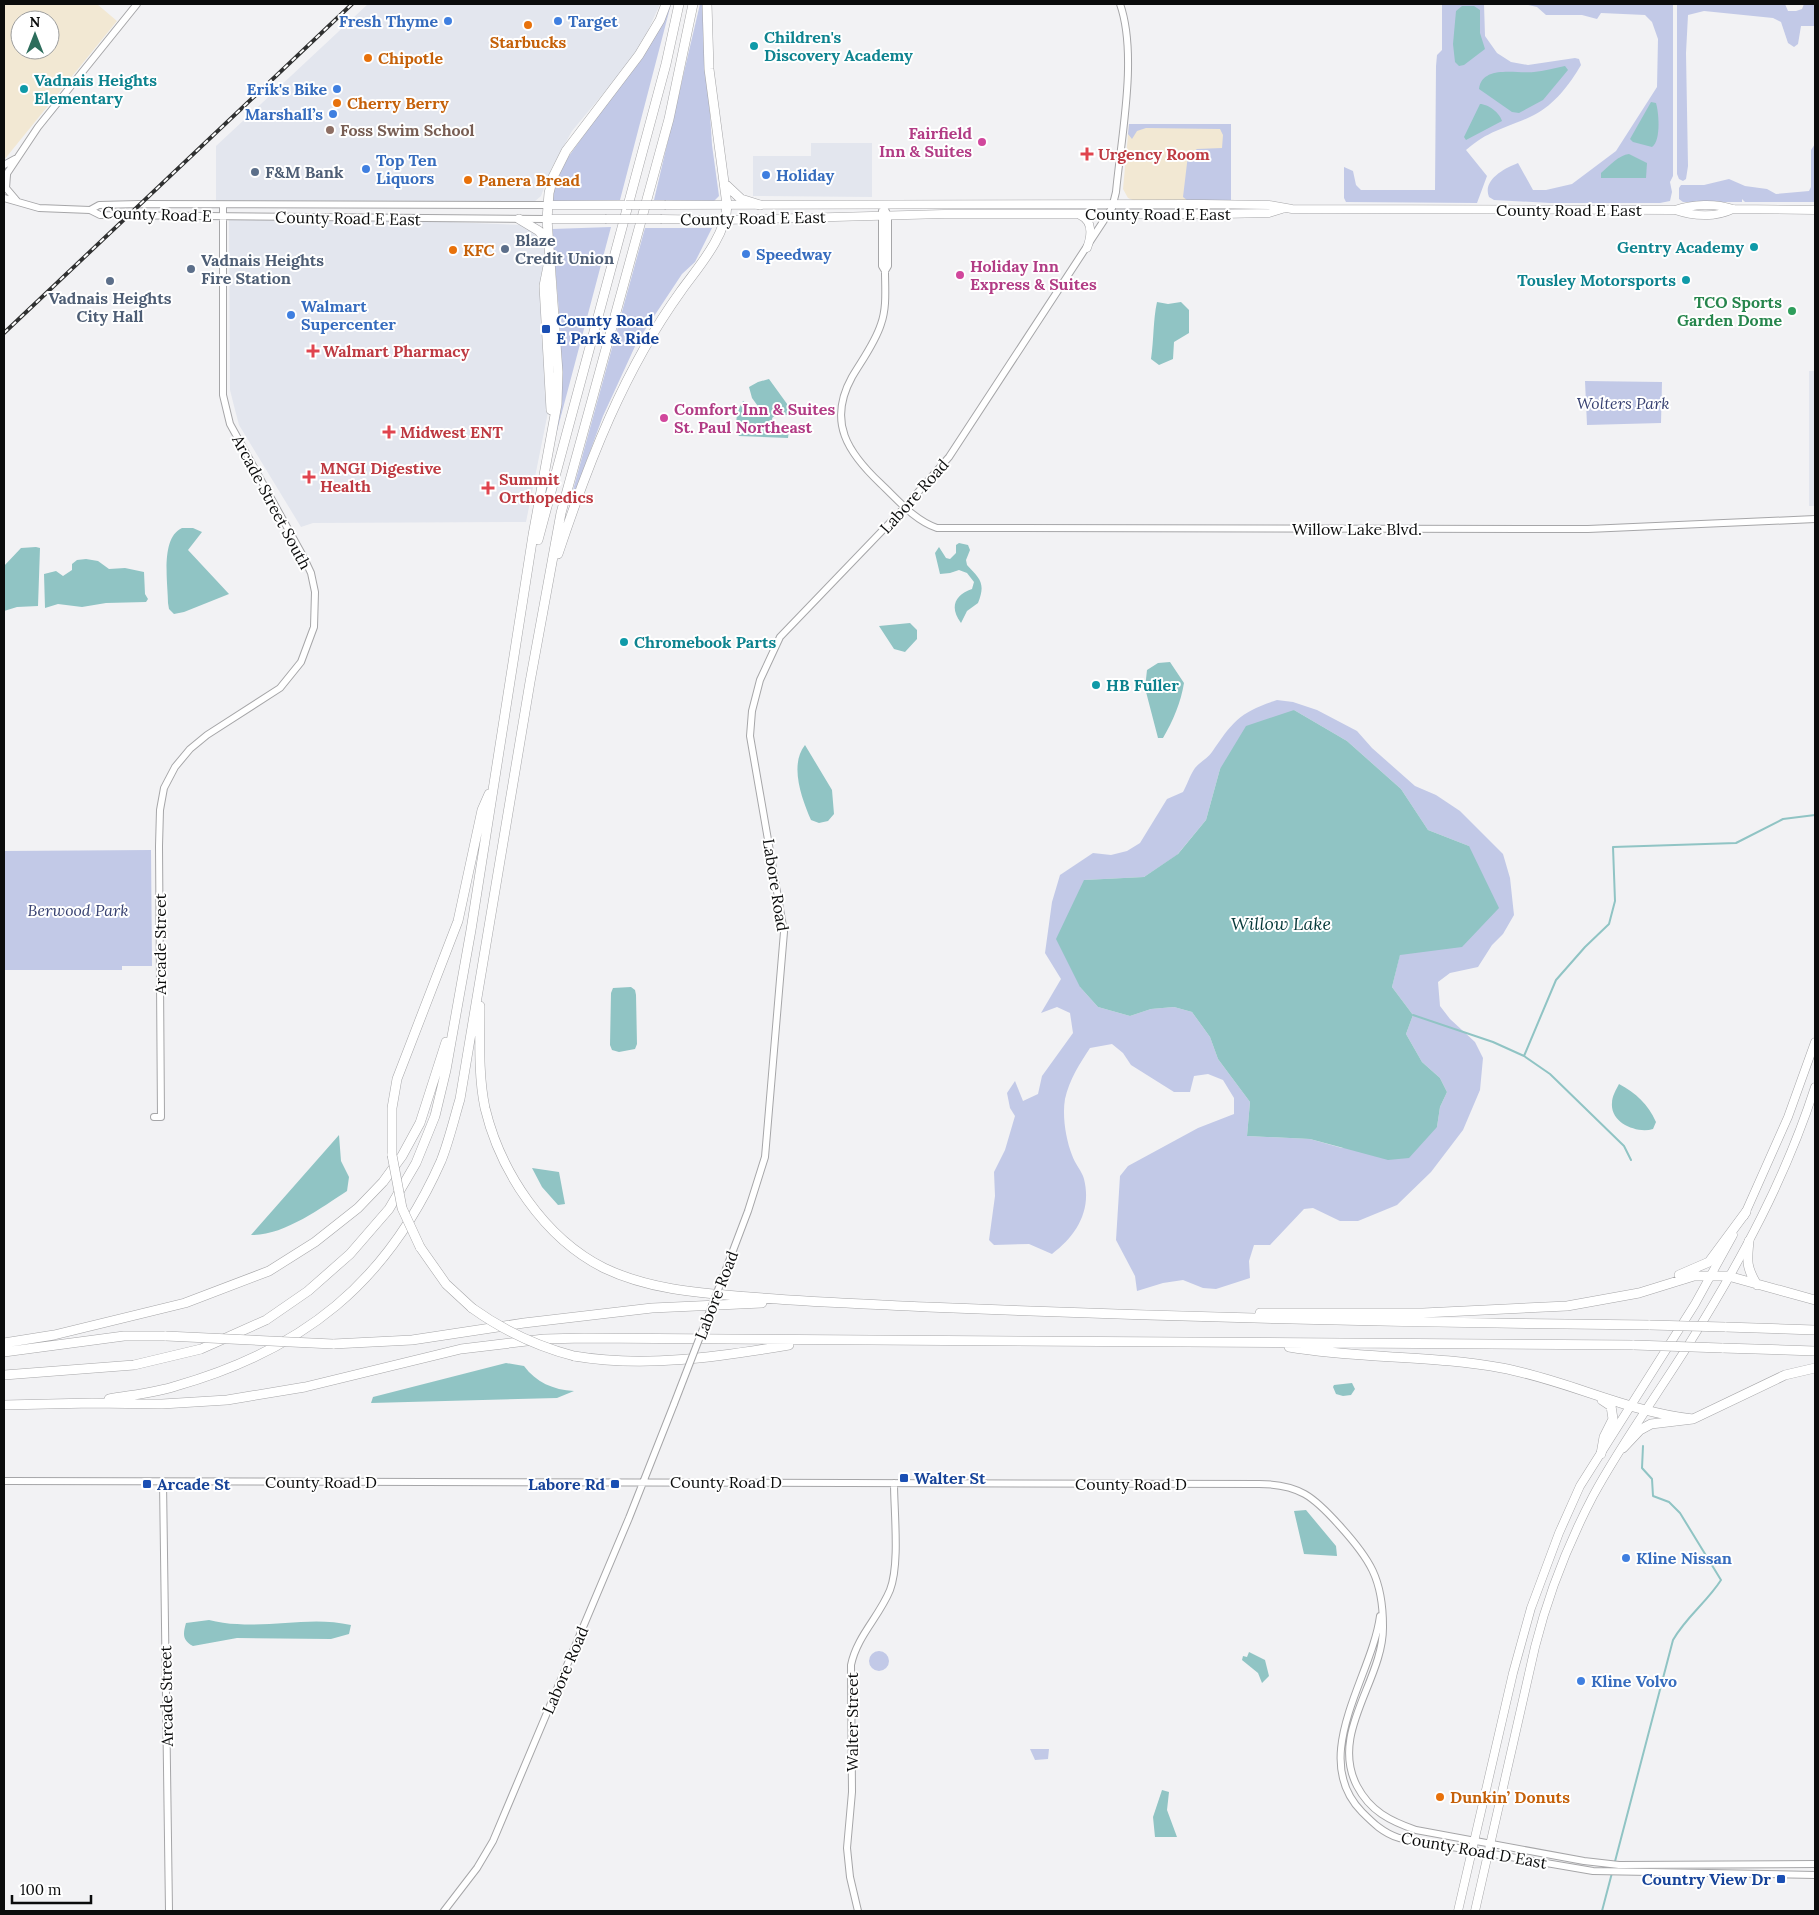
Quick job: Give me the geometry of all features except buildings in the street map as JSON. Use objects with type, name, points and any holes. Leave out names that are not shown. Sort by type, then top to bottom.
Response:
[{"type":"highway","points":[[4,1376],[134,1365],[201,1349],[266,1320],[308,1291],[350,1254],[389,1209],[416,1163],[435,1116],[454,1026],[557,404],[558,372],[547,219],[553,177],[566,151],[639,55],[660,20],[666,4]]},
{"type":"highway","points":[[522,607],[552,486],[664,73],[679,4]]},
{"type":"highway","points":[[92,1403],[175,1387],[237,1366],[273,1350],[314,1324],[352,1292],[388,1252],[415,1212],[441,1160],[460,1099],[561,513],[669,119],[694,4]]},
{"type":"highway","points":[[547,587],[583,483],[626,381],[661,319],[708,253],[725,220],[727,205],[709,61],[707,4]]},
{"type":"highway","points":[[724,184],[740,199],[760,205]]},
{"type":"highway","points":[[519,219],[539,231],[549,245]]},
{"type":"highway","points":[[494,782],[482,810],[458,922],[397,1079],[392,1108],[392,1155],[402,1208],[420,1246],[446,1284],[472,1308],[514,1335],[545,1348],[574,1356],[593,1359],[650,1360],[753,1351],[812,1341]]},
{"type":"highway","points":[[480,983],[481,1080],[485,1108],[497,1146],[516,1183],[540,1216],[567,1243],[602,1267],[668,1290],[802,1302],[1127,1315],[1442,1324],[1650,1325],[1815,1330]]},
{"type":"highway","points":[[4,1344],[54,1335],[185,1303],[270,1271],[315,1242],[358,1208],[383,1182],[402,1156],[420,1123],[445,1044],[454,1026]]},
{"type":"highway","points":[[1610,1300],[1669,1280],[1709,1262],[1717,1255],[1746,1212]]},
{"type":"highway","points":[[1749,1241],[1748,1271],[1757,1284]]},
{"type":"highway","points":[[1127,1315],[1423,1313],[1567,1306],[1610,1300],[1694,1276],[1728,1276],[1815,1300]]},
{"type":"highway","points":[[4,1352],[104,1338],[166,1336],[333,1344],[412,1340],[524,1323],[652,1308],[802,1302]]},
{"type":"highway","points":[[4,1405],[162,1404],[264,1395],[461,1349],[535,1340],[584,1338],[1634,1345],[1815,1351]]},
{"type":"highway","points":[[1267,1342],[1308,1349],[1500,1367],[1543,1377],[1632,1406],[1671,1416],[1693,1419]]},
{"type":"highway","points":[[1623,1448],[1640,1430],[1651,1424],[1693,1419],[1786,1375],[1815,1368]]},
{"type":"highway","points":[[1577,1388],[1606,1402],[1614,1410],[1613,1419],[1604,1437],[1601,1454]]},
{"type":"main road","name":"County Road E East","points":[[548,205],[1268,205],[1282,209],[1675,210],[1686,213],[1721,215],[1732,210],[1815,210]]},
{"type":"main road","name":"County Road E East","points":[[547,219],[725,220],[885,216],[1269,213],[1282,209]]},
{"type":"main road","points":[[1076,214],[1084,216],[1090,224],[1087,248]]},
{"type":"main road","points":[[1458,1911],[1513,1673],[1531,1608],[1556,1540],[1576,1495],[1632,1406],[1746,1212],[1791,1109],[1815,1042]]},
{"type":"main road","points":[[1475,1911],[1546,1606],[1578,1525],[1599,1486],[1749,1241],[1788,1162],[1815,1087]]},
{"type":"street","points":[[19,203],[6,188],[5,180],[15,159],[84,68],[137,4]]},
{"type":"street","name":"Labore Road","points":[[444,1911],[478,1868],[493,1841],[643,1482],[748,1211],[765,1157],[784,932],[750,736],[752,711],[763,673],[780,637],[905,507],[949,457],[1114,204],[1128,64],[1127,31],[1120,4]]},
{"type":"street","points":[[4,165],[15,159]]},
{"type":"street","name":"County Road E","points":[[4,198],[48,209],[90,210],[100,215],[224,216]]},
{"type":"street","points":[[4,204],[19,203]]},
{"type":"street","name":"County Road E","points":[[90,210],[100,205],[223,205]]},
{"type":"street","name":"County Road E East","points":[[223,205],[548,205]]},
{"type":"street","name":"Arcade Street South","points":[[174,767],[190,748],[207,734],[280,688],[292,676],[310,644],[316,611],[315,592],[303,556],[230,424],[223,395],[223,205]]},
{"type":"street","name":"Willow Lake Blvd.","points":[[883,205],[888,266],[885,271],[882,322],[847,388],[841,418],[845,438],[853,456],[905,507],[927,524],[952,529],[1588,529],[1815,519]]},
{"type":"street","name":"County Road E East","points":[[224,216],[547,219]]},
{"type":"street","name":"Arcade Street","points":[[154,1117],[161,1117],[160,810],[164,788],[174,767]]},
{"type":"street","name":"County Road D","points":[[4,1481],[1274,1484],[1291,1487],[1319,1503],[1365,1555],[1379,1582],[1381,1607]]},
{"type":"street","name":"Arcade Street","points":[[164,1482],[169,1911]]},
{"type":"street","name":"Walter Street","points":[[858,1911],[850,1877],[847,1848],[852,1792],[851,1665],[861,1637],[887,1597],[893,1579],[894,1483]]},
{"type":"street","name":"County Road D East","points":[[1381,1607],[1382,1643],[1353,1727],[1349,1749],[1355,1782],[1370,1805],[1393,1822],[1416,1830],[1590,1862],[1632,1866],[1815,1864]]},
{"type":"street","name":"County Road D East","points":[[1381,1607],[1376,1642],[1341,1739],[1340,1766],[1347,1791],[1355,1805],[1376,1826],[1392,1835],[1472,1851],[1617,1874],[1815,1875]]},
{"type":"shaded area","points":[[4,4],[97,4],[117,21],[4,160]]},
{"type":"shaded area","points":[[368,4],[660,4],[646,35],[632,59],[572,131],[551,169],[541,196],[534,202],[216,202],[216,146]]},
{"type":"shaded area","points":[[1129,124],[1231,124],[1231,201],[1135,201],[1128,198],[1123,189]]},
{"type":"shaded area","points":[[811,143],[872,143],[872,197],[753,196],[753,156],[811,156]]},
{"type":"shaded area","points":[[229,213],[523,225],[534,231],[544,243],[545,249],[546,268],[540,291],[550,402],[526,522],[313,523],[301,527],[239,425],[230,390]]},
{"type":"shaded area","points":[[1809,371],[1815,371],[1815,506],[1809,506]]},
{"type":"green space","points":[[671,4],[620,200],[554,201],[552,198],[555,184],[564,163],[658,31]]},
{"type":"green space","points":[[700,4],[703,4],[712,145],[719,196],[714,201],[654,200]]},
{"type":"green space","points":[[1442,4],[1484,4],[1485,36],[1497,53],[1511,62],[1528,65],[1575,58],[1579,59],[1581,65],[1561,93],[1548,106],[1534,115],[1491,133],[1466,150],[1487,176],[1477,203],[1346,202],[1344,198],[1344,167],[1353,171],[1356,185],[1361,190],[1435,190],[1436,66],[1437,55],[1442,50]]},
{"type":"green space","points":[[1524,4],[1673,4],[1673,176],[1670,182],[1672,192],[1670,201],[1660,203],[1550,203],[1494,200],[1489,197],[1489,185],[1492,180],[1501,171],[1518,163],[1533,190],[1546,190],[1572,184],[1616,151],[1657,87],[1658,39],[1652,22],[1645,15],[1601,13],[1597,19],[1582,15],[1546,15],[1537,7]]},
{"type":"green space","points":[[1677,4],[1785,4],[1788,11],[1796,11],[1802,9],[1804,4],[1815,4],[1815,26],[1801,26],[1798,44],[1794,47],[1788,43],[1781,22],[1773,18],[1704,11],[1688,15],[1686,53],[1688,166],[1686,179],[1683,181],[1679,179],[1677,174]]},
{"type":"green space","points":[[1129,124],[1231,124],[1231,201],[1188,201],[1183,197],[1188,155],[1197,149],[1222,148],[1223,135],[1220,129],[1146,128],[1137,131],[1132,139],[1128,134]]},
{"type":"green space","points":[[1815,144],[1815,202],[1745,202],[1742,199],[1742,202],[1683,202],[1679,199],[1679,188],[1681,185],[1704,185],[1729,179],[1745,186],[1767,189],[1776,194],[1809,191],[1811,187],[1811,150]]},
{"type":"green space","points":[[611,227],[557,431],[555,432],[559,376],[559,312],[552,229]]},
{"type":"green space","points":[[645,228],[712,228],[695,262],[682,274],[637,342],[603,416],[576,490],[573,490]]},
{"type":"green space","name":"Wolters Park","points":[[1585,381],[1662,382],[1661,423],[1587,425]]},
{"type":"green space","points":[[1277,700],[1293,702],[1317,710],[1357,731],[1372,748],[1415,786],[1436,795],[1460,811],[1503,854],[1510,878],[1514,915],[1503,934],[1492,945],[1478,967],[1450,973],[1438,982],[1440,1006],[1450,1019],[1475,1042],[1483,1058],[1480,1090],[1463,1130],[1431,1172],[1397,1205],[1358,1221],[1340,1221],[1313,1208],[1304,1209],[1270,1245],[1254,1245],[1249,1261],[1250,1278],[1216,1289],[1203,1288],[1183,1280],[1163,1283],[1137,1291],[1135,1276],[1116,1240],[1120,1176],[1128,1166],[1198,1128],[1234,1114],[1234,1098],[1223,1080],[1208,1074],[1194,1076],[1190,1092],[1174,1092],[1131,1065],[1123,1053],[1112,1044],[1090,1048],[1072,1078],[1064,1106],[1064,1120],[1068,1142],[1073,1158],[1083,1176],[1086,1191],[1086,1202],[1080,1222],[1061,1247],[1052,1254],[1029,1244],[994,1245],[989,1240],[995,1196],[994,1172],[1005,1150],[1015,1116],[1010,1108],[1007,1093],[1015,1081],[1023,1101],[1038,1094],[1042,1076],[1073,1033],[1070,1013],[1057,1007],[1041,1013],[1061,979],[1045,953],[1052,902],[1060,875],[1093,853],[1111,855],[1127,851],[1140,843],[1167,799],[1183,792],[1195,768],[1210,754],[1232,725],[1238,719],[1264,704]],"holes":[[[1294,710],[1347,741],[1401,789],[1428,830],[1469,846],[1413,951],[1400,954],[1392,987],[1413,1015],[1406,1034],[1422,1062],[1440,1078],[1447,1092],[1440,1107],[1437,1127],[1342,1148],[1310,1139],[1247,1136],[1250,1102],[1218,1059],[1210,1037],[1192,1012],[1174,1007],[1151,1009],[1130,1016],[1098,1007],[1080,987],[1084,880],[1144,877],[1177,855],[1206,820],[1220,769]]]},
{"type":"green space","name":"Berwood Park","points":[[151,850],[152,966],[122,966],[122,970],[4,970],[4,851]]},
{"type":"green space","points":[[879,1651],[886,1654],[889,1661],[886,1668],[879,1671],[872,1668],[869,1661],[872,1654]]},
{"type":"green space","points":[[1030,1749],[1049,1749],[1048,1759],[1035,1760]]},
{"type":"water","points":[[1462,6],[1474,6],[1480,10],[1480,33],[1485,49],[1464,65],[1459,66],[1455,62],[1453,44],[1456,11]]},
{"type":"water","points":[[1565,66],[1568,70],[1543,100],[1519,113],[1512,112],[1479,89],[1482,81],[1494,73],[1534,72]]},
{"type":"water","points":[[1651,102],[1656,103],[1658,113],[1657,139],[1652,147],[1633,142],[1630,139]]},
{"type":"water","points":[[1480,104],[1493,110],[1502,121],[1466,140],[1464,137]]},
{"type":"water","points":[[1629,154],[1647,163],[1646,178],[1601,178],[1601,173],[1611,164],[1622,156]]},
{"type":"water","points":[[1157,302],[1168,304],[1181,302],[1189,310],[1189,333],[1174,342],[1173,359],[1159,365],[1151,359]]},
{"type":"water","points":[[769,379],[790,408],[789,415],[776,415],[772,418],[774,424],[789,430],[788,438],[739,436],[736,418],[743,401],[747,404],[748,413],[755,414],[760,409],[752,398],[749,387]]},
{"type":"water","points":[[182,528],[193,528],[202,532],[188,550],[229,594],[184,612],[174,614],[169,609],[168,603],[168,551],[175,533]]},
{"type":"water","points":[[959,543],[968,545],[970,550],[966,560],[967,565],[978,578],[981,586],[978,603],[967,611],[961,623],[955,612],[956,602],[961,595],[972,589],[974,582],[967,573],[959,570],[940,574],[935,553],[939,547],[946,558],[950,559],[956,553],[956,545]]},
{"type":"water","points":[[21,548],[40,548],[38,606],[17,607],[4,611],[4,566]]},
{"type":"water","points":[[77,560],[98,561],[109,569],[125,568],[144,572],[145,594],[148,599],[146,602],[106,603],[82,607],[58,604],[45,608],[44,574],[56,571],[63,576],[72,570],[72,564]]},
{"type":"water","points":[[910,623],[917,630],[917,639],[905,652],[894,649],[879,626]]},
{"type":"water","points":[[1170,662],[1184,683],[1183,690],[1170,725],[1163,738],[1158,738],[1145,688],[1147,670],[1158,663]]},
{"type":"water","name":"Willow Lake","points":[[1294,710],[1347,741],[1401,789],[1428,830],[1469,846],[1499,908],[1462,947],[1400,955],[1392,987],[1413,1015],[1406,1034],[1422,1062],[1440,1078],[1447,1092],[1440,1107],[1437,1127],[1409,1158],[1388,1160],[1310,1139],[1247,1136],[1250,1102],[1218,1059],[1210,1037],[1192,1012],[1174,1007],[1151,1009],[1130,1016],[1098,1007],[1080,987],[1056,939],[1084,880],[1144,877],[1178,854],[1206,820],[1220,769],[1246,726]]},
{"type":"water","points":[[805,745],[832,790],[834,814],[828,821],[819,823],[811,820],[804,802],[797,772],[800,753]]},
{"type":"water","points":[[631,987],[635,990],[636,995],[637,1044],[635,1049],[619,1052],[612,1050],[610,1045],[611,993],[613,988]]},
{"type":"water","points":[[1619,1084],[1631,1091],[1645,1104],[1656,1122],[1653,1129],[1640,1130],[1632,1128],[1615,1116],[1612,1100]]},
{"type":"water","points":[[339,1135],[341,1161],[349,1177],[347,1191],[314,1213],[289,1226],[276,1231],[251,1235]]},
{"type":"water","points":[[532,1168],[559,1172],[565,1204],[558,1205],[542,1187]]},
{"type":"water","points":[[506,1363],[524,1366],[534,1377],[552,1387],[574,1391],[557,1398],[371,1403],[373,1397]]},
{"type":"water","points":[[1352,1383],[1355,1389],[1351,1395],[1343,1396],[1336,1394],[1333,1387],[1334,1385]]},
{"type":"water","points":[[1306,1510],[1336,1546],[1337,1556],[1304,1554],[1294,1511]]},
{"type":"water","points":[[209,1620],[251,1625],[322,1621],[351,1625],[349,1634],[331,1639],[237,1638],[193,1646],[185,1639],[186,1623]]},
{"type":"water","points":[[1249,1652],[1265,1660],[1269,1676],[1262,1683],[1258,1673],[1242,1660],[1243,1656],[1247,1657]]},
{"type":"water","points":[[1162,1790],[1169,1792],[1167,1810],[1177,1837],[1155,1837],[1153,1817]]},
{"type":"waterway","points":[[1524,1056],[1556,980],[1585,947],[1609,924],[1615,901],[1613,847],[1736,843],[1783,819],[1815,815]]},
{"type":"waterway","points":[[1413,1015],[1493,1042],[1524,1056],[1550,1074],[1624,1146],[1631,1160]]},
{"type":"waterway","points":[[1602,1911],[1673,1640],[1721,1580],[1680,1513],[1669,1502],[1653,1496],[1652,1479],[1642,1468],[1643,1446]]},
{"type":"railway","points":[[4,333],[352,4]]},
{"type":"place","name":"Fresh Thyme","points":[[448,21]]},
{"type":"place","name":"Target","points":[[558,21]]},
{"type":"place","name":"Starbucks","points":[[528,25]]},
{"type":"place","name":"Children's Discovery Academy","points":[[754,46]]},
{"type":"place","name":"Chipotle","points":[[368,58]]},
{"type":"place","name":"Vadnais Heights Elementary","points":[[24,89]]},
{"type":"place","name":"Erik's Bike","points":[[337,89]]},
{"type":"place","name":"Cherry Berry","points":[[337,103]]},
{"type":"place","name":"Marshall’s","points":[[333,114]]},
{"type":"place","name":"Foss Swim School","points":[[330,130]]},
{"type":"place","name":"Fairfield Inn & Suites","points":[[982,142]]},
{"type":"place","name":"Urgency Room","points":[[1087,154]]},
{"type":"place","name":"Top Ten Liquors","points":[[366,169]]},
{"type":"place","name":"F&M Bank","points":[[255,172]]},
{"type":"place","name":"Holiday","points":[[766,175]]},
{"type":"place","name":"Panera Bread","points":[[468,180]]},
{"type":"place","name":"Gentry Academy","points":[[1754,247]]},
{"type":"place","name":"Blaze Credit Union","points":[[505,249]]},
{"type":"place","name":"KFC","points":[[453,250]]},
{"type":"place","name":"Speedway","points":[[746,254]]},
{"type":"place","name":"Vadnais Heights Fire Station","points":[[191,269]]},
{"type":"place","name":"Holiday Inn Express & Suites","points":[[960,275]]},
{"type":"place","name":"Tousley Motorsports","points":[[1686,280]]},
{"type":"place","name":"Vadnais Heights City Hall","points":[[110,281]]},
{"type":"place","name":"TCO Sports Garden Dome","points":[[1792,311]]},
{"type":"place","name":"Walmart Supercenter","points":[[291,315]]},
{"type":"place","name":"County Road E Park & Ride","points":[[546,329]]},
{"type":"place","name":"Walmart Pharmacy","points":[[313,351]]},
{"type":"place","name":"Comfort Inn & Suites St. Paul Northeast","points":[[664,418]]},
{"type":"place","name":"Midwest ENT","points":[[389,432]]},
{"type":"place","name":"MNGI Digestive Health","points":[[309,477]]},
{"type":"place","name":"Summit Orthopedics","points":[[488,488]]},
{"type":"place","name":"Chromebook Parts","points":[[624,642]]},
{"type":"place","name":"HB Fuller","points":[[1096,685]]},
{"type":"place","name":"Walter St","points":[[904,1478]]},
{"type":"place","name":"Arcade St","points":[[147,1484]]},
{"type":"place","name":"Labore Rd","points":[[615,1484]]},
{"type":"place","name":"Kline Nissan","points":[[1626,1558]]},
{"type":"place","name":"Kline Volvo","points":[[1581,1681]]},
{"type":"place","name":"Dunkin’ Donuts","points":[[1440,1797]]},
{"type":"place","name":"Country View Dr","points":[[1781,1879]]}]
